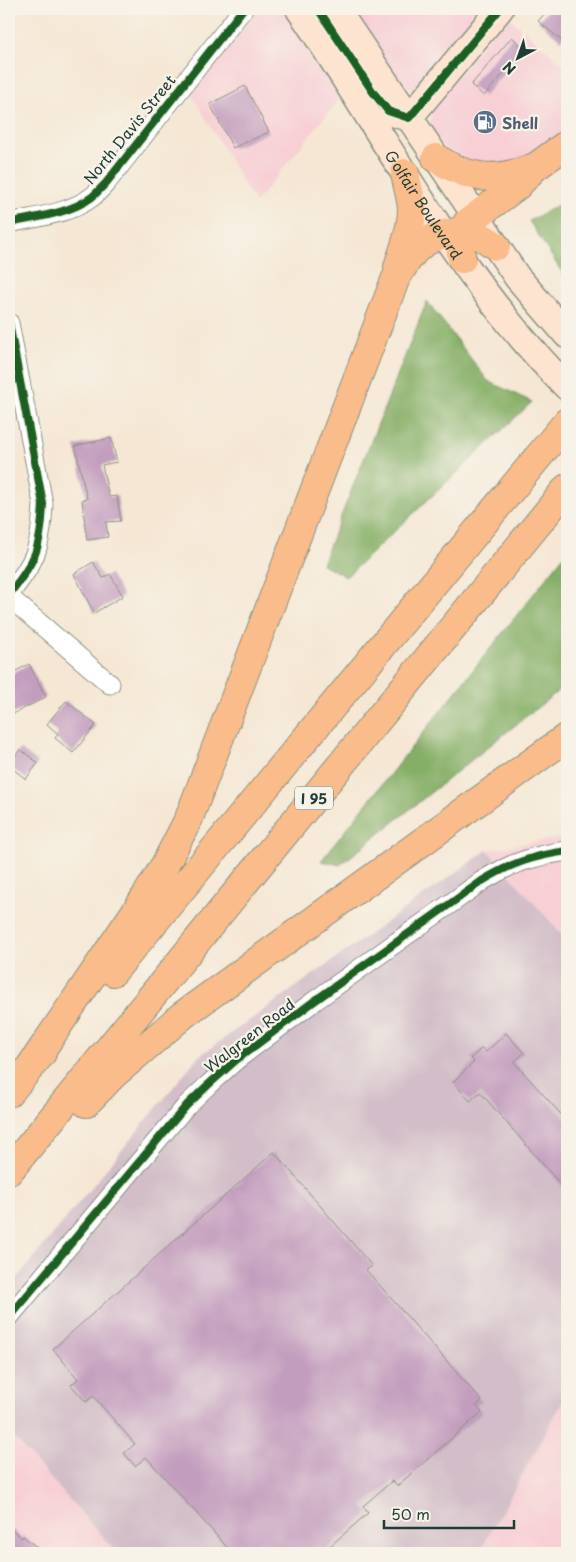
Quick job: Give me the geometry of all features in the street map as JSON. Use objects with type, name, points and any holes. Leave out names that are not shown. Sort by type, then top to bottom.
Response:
[{"type":"highway","points":[[395,280],[406,261],[421,245],[460,227],[517,186],[534,168],[567,144]]},
{"type":"highway","points":[[436,158],[452,168],[480,177],[493,178],[514,175],[534,168]]},
{"type":"highway","points":[[30,1067],[146,896],[166,863],[189,818],[395,280],[410,226],[412,208],[405,173]]},
{"type":"highway","points":[[460,227],[496,246]]},
{"type":"highway","points":[[460,227],[459,245],[462,259]]},
{"type":"highway","name":"I 95","points":[[9,1093],[133,949],[567,422]]},
{"type":"highway","name":"I 95","points":[[9,1171],[567,488]]},
{"type":"highway","points":[[9,1183],[113,1075],[183,1015],[567,737]]},
{"type":"main road","name":"Golfair Boulevard","points":[[299,9],[405,173],[460,227]]},
{"type":"main road","points":[[318,9],[373,92],[388,111],[409,118]]},
{"type":"main road","points":[[336,9],[436,158],[460,227]]},
{"type":"main road","points":[[409,118],[500,9]]},
{"type":"main road","points":[[496,246],[517,277],[567,335]]},
{"type":"main road","name":"Golfair Boulevard","points":[[462,259],[510,324],[567,387]]},
{"type":"street","name":"North Davis Street","points":[[9,224],[61,211],[78,205],[93,196],[106,183],[243,9]]},
{"type":"street","points":[[9,323],[11,350],[43,504],[42,526],[34,557],[9,596],[110,684]]},
{"type":"street","name":"Walgreen Road","points":[[9,1317],[187,1106],[236,1060],[313,1002],[504,867],[525,860],[567,851]]},
{"type":"shaded area","points":[[258,9],[282,9],[342,96],[255,203],[191,93]]},
{"type":"shaded area","points":[[349,9],[488,9],[416,90],[402,87]]},
{"type":"shaded area","points":[[506,15],[567,68],[567,131],[520,164],[494,172],[450,157],[429,126],[434,106]]},
{"type":"shaded area","points":[[567,837],[567,940],[487,850]]},
{"type":"shaded area","points":[[487,850],[567,940],[567,1394],[479,1553],[117,1553],[9,1432],[9,1288],[198,1057]]},
{"type":"shaded area","points":[[567,1394],[567,1553],[479,1553]]},
{"type":"shaded area","points":[[9,1432],[117,1553],[9,1553]]},
{"type":"green space","points":[[567,200],[567,280],[529,221]]},
{"type":"green space","points":[[427,301],[488,381],[532,402],[346,577],[322,564]]},
{"type":"green space","points":[[567,552],[567,684],[340,865],[321,861]]},
{"type":"building","points":[[549,9],[567,9],[567,33],[561,40],[538,21]]},
{"type":"building","points":[[512,37],[525,49],[484,96],[471,85]]},
{"type":"building","points":[[245,86],[269,132],[233,148],[210,104]]},
{"type":"building","points":[[111,438],[117,462],[102,465],[109,497],[117,496],[121,521],[106,522],[108,537],[87,540],[82,500],[87,499],[75,446]]},
{"type":"building","points":[[93,562],[103,578],[110,574],[123,596],[94,613],[74,574]]},
{"type":"building","points":[[29,664],[46,697],[9,716],[9,675]]},
{"type":"building","points":[[66,701],[96,725],[73,753],[55,738],[58,734],[47,724]]},
{"type":"building","points":[[20,749],[38,763],[26,779],[9,766]]},
{"type":"building","points":[[506,1033],[524,1053],[514,1062],[567,1121],[567,1192],[480,1092],[470,1101],[453,1082],[474,1062],[471,1058],[482,1048],[486,1052]]},
{"type":"building","points":[[274,1152],[372,1266],[366,1270],[482,1401],[476,1406],[482,1412],[397,1486],[392,1481],[363,1506],[368,1513],[322,1553],[232,1553],[146,1457],[135,1466],[124,1453],[135,1444],[93,1396],[86,1402],[71,1385],[78,1379],[53,1349]]},
{"type":"building","points":[[9,1527],[22,1538],[23,1536],[44,1553],[9,1553]]},
{"type":"cycle path","points":[[9,223],[63,211],[83,203],[94,195],[106,183],[243,9]]},
{"type":"cycle path","points":[[318,9],[373,92],[388,111],[409,118],[500,9]]},
{"type":"cycle path","points":[[9,323],[43,504],[41,532],[35,553],[25,572],[9,594]]},
{"type":"cycle path","points":[[9,1317],[187,1105],[236,1060],[313,1002],[482,881],[503,869],[523,861],[567,851]]},
{"type":"place","name":"Shell","points":[[485,122]]}]
